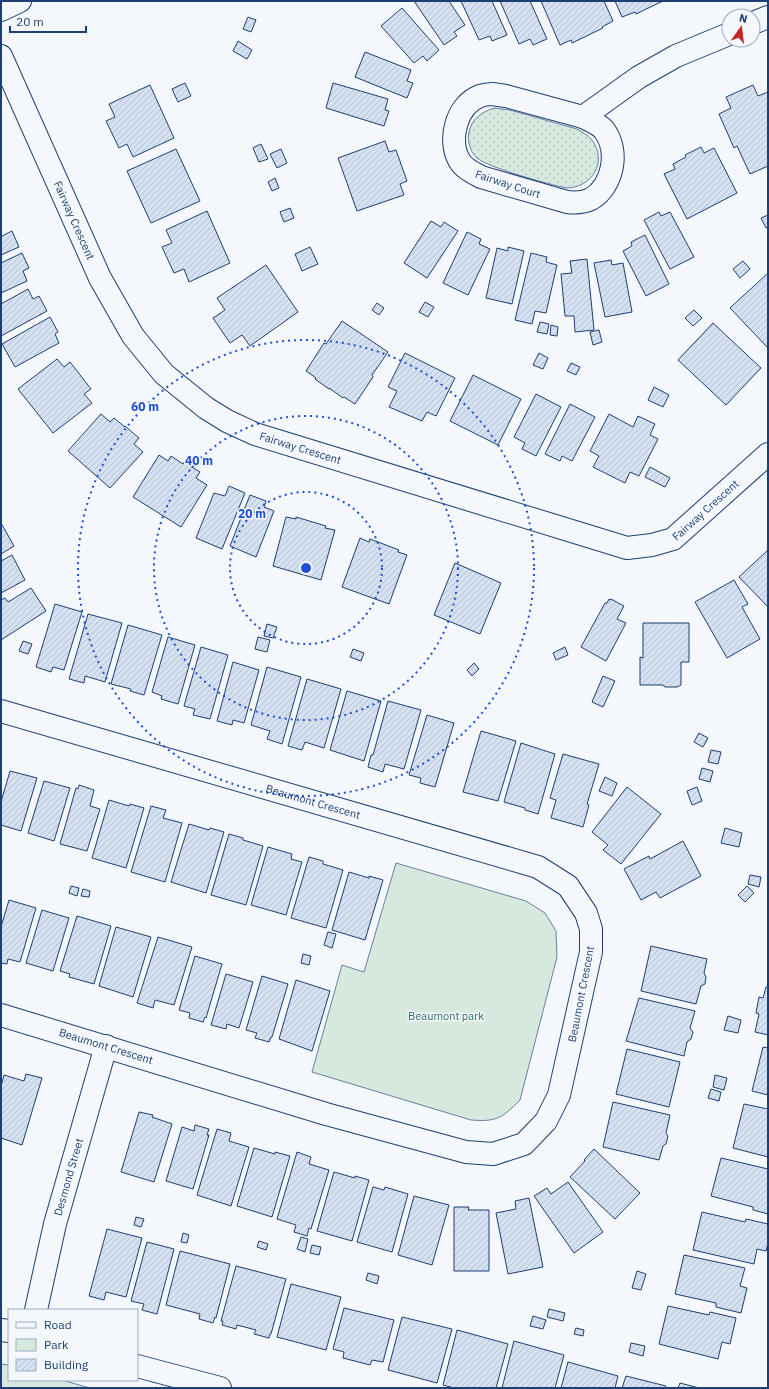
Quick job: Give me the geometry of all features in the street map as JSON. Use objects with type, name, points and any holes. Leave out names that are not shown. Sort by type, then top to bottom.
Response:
[{"type":"street","points":[[1,10],[20,1]]},
{"type":"street","points":[[583,117],[639,77],[676,56],[721,37]]},
{"type":"street","name":"Fairway Crescent","points":[[1,56],[100,278],[133,336],[164,374],[206,408],[227,421],[255,434],[626,548],[652,545],[672,539],[768,454]]},
{"type":"street","name":"Fairway Court","points":[[492,94],[506,96],[583,117],[595,123],[604,130],[610,140],[613,152],[612,166],[608,181],[601,191],[590,199],[578,203],[555,200],[482,177],[470,171],[460,161],[455,149],[454,136],[461,112],[480,96],[492,94]]},
{"type":"street","name":"Beaumont Crescent","points":[[1,711],[538,868],[568,886],[586,913],[591,929],[591,952],[559,1095],[546,1120],[524,1144],[493,1154],[466,1152],[326,1114],[1,1015]]},
{"type":"street","name":"Desmond Street","points":[[36,1309],[55,1224],[106,1046]]},
{"type":"street","points":[[138,1366],[220,1388]]},
{"type":"green space","points":[[494,108],[510,110],[583,132],[592,140],[597,148],[598,165],[595,172],[590,179],[583,184],[566,188],[519,175],[482,161],[474,155],[471,149],[468,138],[470,127],[478,116],[485,111]]},
{"type":"green space","name":"Beaumont park","points":[[396,863],[526,901],[545,913],[556,931],[557,957],[520,1100],[498,1118],[471,1120],[312,1072],[342,965],[364,972]]},
{"type":"green space","points":[[1,1364],[8,1365],[8,1381],[66,1381],[90,1388],[1,1388]]},
{"type":"building","points":[[414,1],[449,1],[465,25],[454,32],[457,36],[444,45]]},
{"type":"building","points":[[461,1],[492,1],[507,35],[492,41],[490,36],[479,40]]},
{"type":"building","points":[[500,1],[530,1],[547,39],[533,45],[530,39],[519,44]]},
{"type":"building","points":[[541,1],[604,1],[613,21],[602,27],[603,28],[572,43],[571,40],[560,45]]},
{"type":"building","points":[[615,1],[663,1],[636,14],[635,12],[622,17]]},
{"type":"building","points":[[402,8],[439,50],[427,61],[423,56],[414,63],[381,26]]},
{"type":"building","points":[[248,17],[256,20],[251,32],[243,29]]},
{"type":"building","points":[[238,41],[252,50],[247,59],[233,51]]},
{"type":"building","points":[[365,52],[411,70],[407,81],[413,83],[407,98],[355,77]]},
{"type":"building","points":[[185,83],[191,96],[178,102],[172,89]]},
{"type":"building","points":[[333,83],[388,99],[385,110],[389,111],[384,126],[326,108]]},
{"type":"building","points":[[150,85],[174,138],[133,157],[127,144],[119,148],[106,121],[115,117],[109,104]]},
{"type":"building","points":[[753,85],[758,96],[768,92],[768,166],[750,174],[737,146],[734,148],[719,114],[731,108],[726,97]]},
{"type":"building","points":[[385,141],[389,152],[396,150],[407,181],[400,184],[404,195],[357,211],[338,158]]},
{"type":"building","points":[[261,144],[268,159],[259,162],[253,148]]},
{"type":"building","points":[[701,147],[704,153],[714,148],[737,193],[687,219],[664,174],[675,169],[673,164],[686,157],[685,155]]},
{"type":"building","points":[[176,149],[200,201],[151,223],[127,171]]},
{"type":"building","points":[[281,149],[287,163],[277,168],[270,154]]},
{"type":"building","points":[[275,178],[279,188],[272,191],[268,182]]},
{"type":"building","points":[[290,208],[294,218],[284,222],[280,212]]},
{"type":"building","points":[[207,211],[230,263],[189,282],[184,269],[174,273],[162,247],[172,243],[166,230]]},
{"type":"building","points":[[659,212],[661,216],[670,212],[694,257],[670,269],[644,220]]},
{"type":"building","points":[[768,215],[768,227],[766,228],[761,218]]},
{"type":"building","points":[[431,221],[441,227],[444,222],[458,231],[427,278],[404,263]]},
{"type":"building","points":[[12,231],[19,247],[1,255],[1,235],[2,236]]},
{"type":"building","points":[[467,232],[481,239],[479,244],[490,249],[468,295],[443,283]]},
{"type":"building","points":[[645,235],[669,284],[646,296],[623,251],[632,246],[631,242]]},
{"type":"building","points":[[310,247],[318,264],[302,271],[295,254]]},
{"type":"building","points":[[508,247],[524,251],[512,304],[486,298],[497,248],[508,251]]},
{"type":"building","points":[[22,253],[29,268],[23,271],[27,281],[1,293],[1,263]]},
{"type":"building","points":[[531,253],[547,257],[546,262],[557,265],[546,313],[535,311],[532,324],[515,320]]},
{"type":"building","points":[[587,259],[594,330],[575,332],[574,316],[565,316],[561,274],[572,273],[570,261]]},
{"type":"building","points":[[611,260],[612,265],[623,263],[632,312],[605,317],[594,263]]},
{"type":"building","points":[[743,261],[750,269],[740,278],[733,269]]},
{"type":"building","points":[[266,265],[298,312],[250,346],[242,335],[230,343],[213,318],[225,310],[217,298]]},
{"type":"building","points":[[767,274],[768,275],[768,348],[730,308]]},
{"type":"building","points":[[28,289],[33,299],[39,296],[47,311],[1,336],[1,304]]},
{"type":"building","points":[[425,302],[434,307],[428,317],[419,312]]},
{"type":"building","points":[[377,303],[384,308],[379,315],[372,310]]},
{"type":"building","points":[[694,310],[702,318],[693,326],[685,318]]},
{"type":"building","points":[[50,317],[58,332],[55,334],[59,343],[15,367],[2,344]]},
{"type":"building","points":[[342,321],[388,352],[355,404],[329,389],[306,371],[324,343],[326,344]]},
{"type":"building","points":[[540,322],[549,324],[547,334],[537,332]]},
{"type":"building","points":[[713,323],[761,368],[726,405],[678,360]]},
{"type":"building","points":[[551,325],[558,327],[557,336],[550,335]]},
{"type":"building","points":[[599,330],[602,342],[593,345],[590,332]]},
{"type":"building","points":[[405,353],[455,378],[436,416],[427,412],[422,421],[389,407],[397,391],[388,387]]},
{"type":"building","points":[[539,353],[548,358],[543,369],[533,365]]},
{"type":"building","points":[[57,359],[64,367],[70,362],[91,389],[84,394],[92,403],[53,433],[18,389]]},
{"type":"building","points":[[571,363],[580,367],[576,375],[567,371]]},
{"type":"building","points":[[473,375],[521,399],[498,445],[450,421]]},
{"type":"building","points":[[654,387],[669,395],[663,407],[648,400]]},
{"type":"building","points":[[536,394],[561,407],[536,456],[522,449],[525,443],[514,437]]},
{"type":"building","points":[[570,404],[595,417],[572,461],[562,456],[560,461],[545,454]]},
{"type":"building","points":[[101,414],[110,422],[114,418],[139,438],[134,444],[143,452],[110,488],[68,451]]},
{"type":"building","points":[[609,414],[633,427],[638,416],[655,424],[650,435],[658,439],[639,476],[630,472],[625,483],[593,467],[599,456],[590,451]]},
{"type":"building","points":[[159,455],[168,461],[171,456],[183,464],[184,462],[200,472],[196,478],[207,485],[181,527],[133,497]]},
{"type":"building","points":[[650,467],[670,478],[665,487],[645,477]]},
{"type":"building","points":[[229,486],[245,493],[222,549],[196,538],[214,493],[225,496]]},
{"type":"building","points":[[250,495],[266,501],[264,507],[274,511],[256,557],[230,546]]},
{"type":"building","points":[[286,517],[296,519],[296,517],[326,526],[325,528],[335,530],[321,580],[273,566]]},
{"type":"building","points":[[1,523],[14,546],[1,554]]},
{"type":"building","points":[[360,538],[369,542],[370,539],[399,550],[398,552],[407,555],[389,604],[342,587]]},
{"type":"building","points":[[768,550],[768,607],[739,577]]},
{"type":"building","points":[[12,555],[25,580],[1,593],[1,561]]},
{"type":"building","points":[[455,563],[501,583],[480,634],[434,615]]},
{"type":"building","points":[[734,580],[748,604],[742,607],[760,639],[727,658],[695,602]]},
{"type":"building","points":[[31,588],[46,611],[1,640],[1,600],[5,598],[8,602]]},
{"type":"building","points":[[609,599],[624,606],[617,619],[626,623],[606,661],[581,647],[605,603],[607,603]]},
{"type":"building","points":[[55,604],[82,612],[64,670],[53,667],[51,672],[36,667]]},
{"type":"building","points":[[88,614],[122,623],[105,682],[85,676],[84,683],[69,679]]},
{"type":"building","points":[[643,623],[689,623],[689,662],[681,662],[681,685],[677,687],[665,687],[663,685],[640,685],[640,657],[643,658]]},
{"type":"building","points":[[267,624],[277,627],[273,638],[264,636]]},
{"type":"building","points":[[128,625],[162,635],[144,695],[130,691],[131,689],[111,684]]},
{"type":"building","points":[[168,637],[195,645],[178,704],[161,699],[162,696],[152,692]]},
{"type":"building","points":[[258,637],[270,640],[267,652],[255,649]]},
{"type":"building","points":[[23,641],[32,644],[28,654],[19,651]]},
{"type":"building","points":[[201,647],[228,655],[210,719],[193,715],[195,709],[184,706]]},
{"type":"building","points":[[565,647],[568,655],[556,660],[553,653]]},
{"type":"building","points":[[353,649],[364,653],[361,661],[350,657]]},
{"type":"building","points":[[233,662],[259,670],[244,723],[233,720],[232,725],[217,721]]},
{"type":"building","points":[[474,663],[479,669],[472,676],[467,670]]},
{"type":"building","points":[[267,667],[301,677],[282,744],[267,739],[270,731],[251,725]]},
{"type":"building","points":[[603,676],[615,681],[603,707],[592,702]]},
{"type":"building","points":[[307,679],[341,689],[324,748],[305,742],[302,750],[288,746]]},
{"type":"building","points":[[347,691],[381,701],[364,761],[330,750]]},
{"type":"building","points":[[388,701],[421,710],[404,769],[385,764],[383,772],[368,767],[371,755],[373,755]]},
{"type":"building","points":[[427,715],[454,723],[435,787],[420,783],[421,778],[409,775]]},
{"type":"building","points":[[481,731],[516,741],[498,801],[463,792]]},
{"type":"building","points":[[699,733],[708,738],[703,747],[694,742]]},
{"type":"building","points":[[521,743],[555,754],[538,814],[525,810],[525,808],[504,802]]},
{"type":"building","points":[[711,750],[721,752],[718,764],[708,762]]},
{"type":"building","points":[[563,754],[599,764],[587,804],[589,805],[583,827],[551,818],[556,800],[550,798]]},
{"type":"building","points":[[702,768],[713,771],[710,782],[699,779]]},
{"type":"building","points":[[10,771],[37,778],[21,831],[1,825],[1,802]]},
{"type":"building","points":[[605,777],[617,783],[612,796],[599,791]]},
{"type":"building","points":[[44,781],[70,788],[54,841],[28,833]]},
{"type":"building","points":[[79,785],[94,790],[90,806],[100,809],[87,851],[60,844],[76,788],[78,789]]},
{"type":"building","points":[[627,787],[661,814],[621,864],[603,850],[608,845],[592,832]]},
{"type":"building","points":[[697,787],[702,801],[692,805],[687,791]]},
{"type":"building","points":[[109,800],[129,806],[130,804],[144,808],[126,868],[92,858]]},
{"type":"building","points":[[151,806],[166,810],[163,818],[182,823],[165,882],[131,872]]},
{"type":"building","points":[[189,824],[209,830],[210,828],[224,832],[206,893],[171,882]]},
{"type":"building","points":[[725,828],[742,833],[739,847],[721,843]]},
{"type":"building","points":[[229,834],[263,846],[246,905],[211,895]]},
{"type":"building","points":[[683,841],[701,876],[660,898],[656,892],[641,900],[624,869],[649,856],[650,859]]},
{"type":"building","points":[[268,847],[292,854],[291,859],[302,862],[286,915],[251,905]]},
{"type":"building","points":[[309,857],[323,861],[323,864],[343,870],[326,928],[291,918]]},
{"type":"building","points":[[349,872],[369,878],[369,876],[383,880],[365,940],[332,930]]},
{"type":"building","points":[[750,875],[761,877],[759,887],[748,884]]},
{"type":"building","points":[[71,886],[79,888],[77,896],[69,893]]},
{"type":"building","points":[[747,886],[754,893],[745,902],[738,895]]},
{"type":"building","points":[[83,889],[90,891],[89,897],[81,896]]},
{"type":"building","points":[[9,900],[36,908],[20,962],[8,959],[7,964],[1,963],[1,927]]},
{"type":"building","points":[[42,910],[69,918],[53,971],[26,963]]},
{"type":"building","points":[[77,916],[111,926],[94,984],[69,977],[70,974],[60,971]]},
{"type":"building","points":[[116,927],[151,937],[133,997],[99,986]]},
{"type":"building","points":[[328,932],[336,934],[332,948],[324,945]]},
{"type":"building","points":[[158,937],[192,947],[174,1005],[155,1000],[153,1008],[137,1003]]},
{"type":"building","points":[[651,946],[707,959],[704,973],[706,977],[705,984],[701,986],[696,1004],[641,991]]},
{"type":"building","points":[[303,954],[311,956],[309,965],[301,963]]},
{"type":"building","points":[[195,956],[222,964],[206,1018],[205,1017],[203,1022],[189,1018],[190,1013],[179,1010]]},
{"type":"building","points":[[226,974],[253,982],[239,1028],[227,1024],[226,1029],[211,1025]]},
{"type":"building","points":[[262,976],[288,984],[272,1037],[269,1042],[255,1038],[257,1033],[246,1030]]},
{"type":"building","points":[[296,980],[330,991],[312,1051],[279,1039]]},
{"type":"building","points":[[766,987],[768,987],[768,1035],[755,1032],[759,1014],[756,1013],[759,997],[763,998]]},
{"type":"building","points":[[639,998],[695,1011],[690,1028],[693,1032],[691,1039],[687,1042],[684,1056],[626,1041]]},
{"type":"building","points":[[728,1016],[741,1020],[738,1033],[724,1030]]},
{"type":"building","points":[[763,1047],[768,1048],[768,1095],[752,1091]]},
{"type":"building","points":[[627,1049],[680,1062],[669,1107],[616,1094]]},
{"type":"building","points":[[26,1074],[42,1078],[22,1145],[1,1138],[1,1086],[4,1075],[24,1081]]},
{"type":"building","points":[[715,1075],[727,1078],[724,1090],[713,1087]]},
{"type":"building","points":[[711,1089],[721,1092],[719,1101],[708,1098]]},
{"type":"building","points":[[613,1102],[670,1115],[666,1133],[668,1136],[659,1160],[603,1147]]},
{"type":"building","points":[[744,1104],[768,1109],[768,1157],[733,1148]]},
{"type":"building","points":[[139,1112],[153,1115],[152,1117],[172,1124],[154,1182],[121,1172]]},
{"type":"building","points":[[195,1125],[209,1129],[207,1135],[209,1135],[193,1189],[166,1181],[182,1127],[194,1131]]},
{"type":"building","points":[[217,1129],[231,1133],[229,1141],[249,1147],[231,1206],[197,1195]]},
{"type":"building","points":[[254,1148],[275,1154],[275,1152],[290,1156],[272,1217],[237,1206]]},
{"type":"building","points":[[594,1149],[640,1193],[615,1219],[570,1177]]},
{"type":"building","points":[[297,1152],[311,1157],[309,1164],[329,1170],[311,1229],[309,1228],[307,1236],[294,1232],[296,1225],[277,1219]]},
{"type":"building","points":[[721,1158],[768,1169],[768,1214],[753,1210],[753,1207],[711,1196]]},
{"type":"building","points":[[334,1172],[369,1180],[352,1241],[317,1231]]},
{"type":"building","points":[[568,1182],[603,1232],[574,1253],[534,1196],[547,1188],[551,1194]]},
{"type":"building","points":[[373,1187],[384,1190],[385,1187],[408,1194],[392,1252],[357,1242]]},
{"type":"building","points":[[414,1196],[449,1205],[432,1265],[398,1255]]},
{"type":"building","points":[[529,1198],[543,1267],[508,1274],[496,1213],[516,1209],[515,1201]]},
{"type":"building","points":[[454,1207],[469,1207],[468,1210],[489,1210],[489,1271],[454,1271]]},
{"type":"building","points":[[702,1212],[745,1222],[746,1219],[768,1224],[768,1243],[766,1251],[757,1249],[754,1264],[693,1250]]},
{"type":"building","points":[[136,1217],[144,1219],[141,1227],[134,1225]]},
{"type":"building","points":[[107,1229],[142,1238],[126,1297],[106,1292],[104,1300],[89,1296]]},
{"type":"building","points":[[183,1233],[189,1235],[187,1243],[181,1242]]},
{"type":"building","points":[[301,1237],[308,1239],[305,1252],[297,1249]]},
{"type":"building","points":[[259,1241],[268,1244],[266,1250],[257,1247]]},
{"type":"building","points":[[147,1242],[174,1249],[157,1314],[142,1310],[144,1304],[131,1301]]},
{"type":"building","points":[[312,1245],[321,1247],[319,1255],[310,1253]]},
{"type":"building","points":[[180,1251],[230,1264],[216,1318],[215,1317],[213,1323],[199,1319],[200,1314],[166,1305]]},
{"type":"building","points":[[684,1255],[745,1268],[740,1286],[747,1288],[741,1313],[716,1307],[716,1303],[675,1294]]},
{"type":"building","points":[[236,1266],[286,1279],[269,1338],[254,1334],[256,1330],[237,1325],[236,1329],[222,1325],[223,1321],[221,1321]]},
{"type":"building","points":[[637,1271],[646,1274],[641,1290],[632,1288]]},
{"type":"building","points":[[368,1273],[379,1276],[377,1284],[366,1280]]},
{"type":"building","points":[[291,1284],[341,1297],[326,1350],[277,1337]]},
{"type":"building","points":[[668,1306],[709,1315],[710,1312],[736,1318],[730,1344],[722,1342],[718,1359],[659,1344]]},
{"type":"building","points":[[344,1308],[394,1320],[383,1362],[372,1360],[370,1365],[343,1358],[344,1352],[333,1349]]},
{"type":"building","points":[[549,1309],[565,1313],[563,1321],[547,1317]]},
{"type":"building","points":[[533,1316],[546,1320],[543,1329],[530,1326]]},
{"type":"building","points":[[402,1317],[452,1329],[437,1383],[388,1370]]},
{"type":"building","points":[[576,1328],[584,1330],[583,1336],[574,1334]]},
{"type":"building","points":[[457,1330],[508,1344],[496,1388],[454,1388],[443,1385]]},
{"type":"building","points":[[514,1341],[564,1355],[555,1388],[502,1388]]},
{"type":"building","points":[[631,1343],[645,1346],[643,1356],[629,1352]]},
{"type":"building","points":[[568,1362],[618,1376],[615,1388],[561,1388]]},
{"type":"building","points":[[626,1376],[666,1386],[665,1388],[622,1388]]},
{"type":"building","points":[[680,1383],[699,1388],[678,1388]]}]
